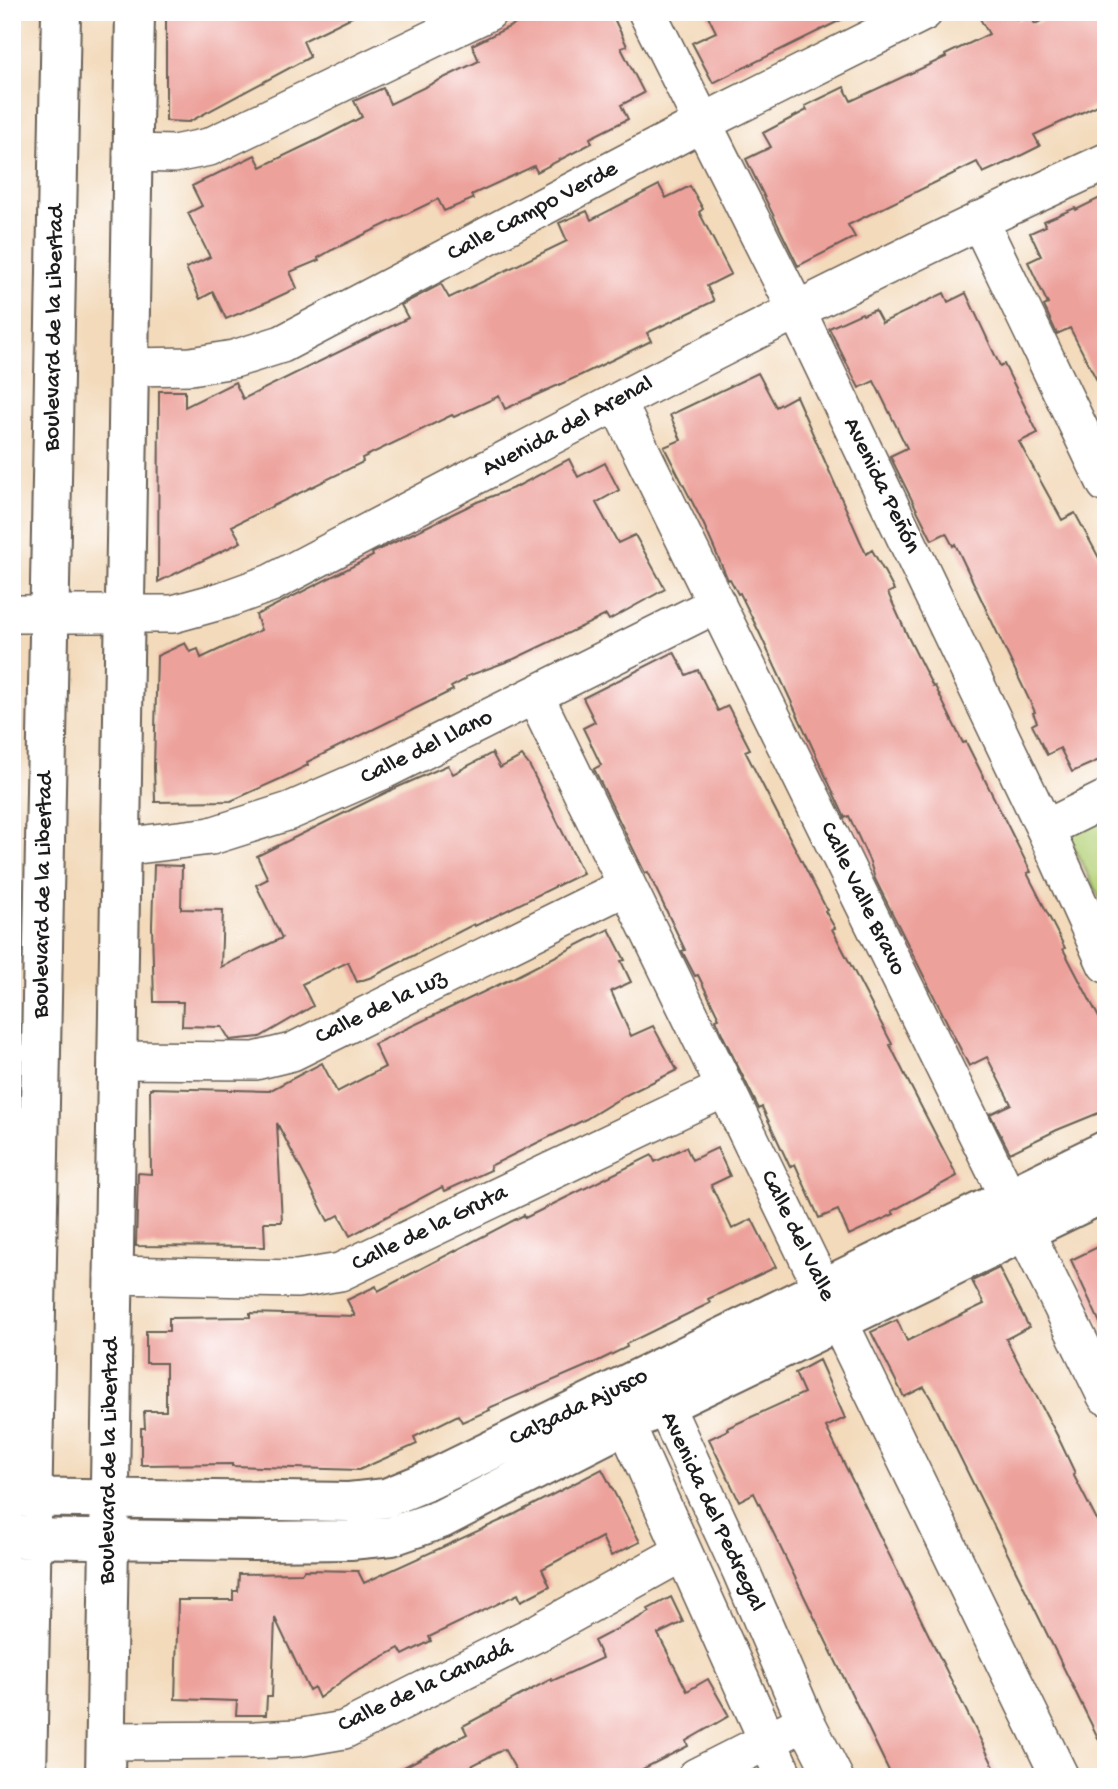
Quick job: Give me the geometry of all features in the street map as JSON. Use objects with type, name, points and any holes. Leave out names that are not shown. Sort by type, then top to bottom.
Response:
[{"type":"street","name":"Boulevard de la Libertad","points":[[27,1777],[22,1539],[50,615],[61,12]]},
{"type":"street","name":"Boulevard de la Libertad","points":[[105,1759],[135,12]]},
{"type":"street","points":[[132,153],[174,154],[209,147],[488,12]]},
{"type":"street","name":"Avenida Peñón","points":[[647,12],[796,309],[1045,829],[1106,964]]},
{"type":"street","name":"Calle Campo Verde","points":[[129,367],[191,366],[234,359],[282,344],[702,123],[924,12]]},
{"type":"street","name":"Avenida del Arenal","points":[[12,614],[173,614],[271,583],[796,309],[1106,162]]},
{"type":"street","points":[[979,220],[1106,484]]},
{"type":"street","name":"Calle Valle Bravo","points":[[617,402],[1106,1396]]},
{"type":"street","name":"Calle del Llano","points":[[121,847],[211,836],[290,811],[382,771],[717,604]]},
{"type":"street","name":"Calle del Valle","points":[[535,696],[1060,1777]]},
{"type":"street","points":[[1045,829],[1106,799]]},
{"type":"street","name":"Calle de la Luz","points":[[117,1060],[255,1061],[292,1052],[627,886]]},
{"type":"street","name":"Calle de la Gruta","points":[[113,1275],[297,1279],[340,1272],[725,1088]]},
{"type":"street","name":"Calzada Ajusco","points":[[23,1497],[349,1502],[386,1498],[430,1480],[1106,1150]]},
{"type":"street","name":"Calzada Ajusco","points":[[22,1539],[350,1540],[392,1536],[441,1518],[626,1424],[1106,1192]]},
{"type":"street","name":"Avenida del Pedregal","points":[[784,1777],[626,1424],[630,1383],[665,1406],[741,1571],[806,1722],[834,1777]]},
{"type":"street","name":"Calle de la Canadá","points":[[105,1759],[255,1740],[298,1738],[344,1730],[541,1632],[683,1552]]},
{"type":"street","points":[[696,1777],[806,1722]]},
{"type":"green space","points":[[1106,813],[1106,911],[1066,831]]},
{"type":"building","points":[[166,12],[362,12],[303,41],[310,57],[189,122],[166,121]]},
{"type":"building","points":[[540,12],[611,12],[627,46],[621,48],[644,93],[621,105],[628,119],[590,138],[592,143],[537,172],[534,166],[471,195],[473,199],[444,211],[438,199],[332,250],[318,258],[319,260],[290,272],[297,288],[269,301],[226,319],[213,292],[200,299],[186,268],[210,257],[188,213],[202,206],[192,186],[255,155],[261,167],[362,117],[354,101],[383,88],[390,104],[479,61],[472,45]]},
{"type":"building","points":[[706,12],[857,12],[713,83],[692,43],[716,32]]},
{"type":"building","points":[[976,12],[1013,12],[1017,20],[1030,15],[1035,24],[1059,12],[1106,12],[1106,101],[1034,135],[1040,146],[1014,159],[983,173],[977,162],[848,225],[855,237],[798,266],[746,159],[771,147],[763,133],[807,110],[805,106],[844,87],[851,101],[989,34]]},
{"type":"building","points":[[659,185],[666,198],[690,186],[703,209],[699,212],[731,274],[707,286],[714,301],[647,333],[651,341],[505,409],[499,396],[362,458],[363,462],[232,526],[241,542],[158,582],[159,391],[185,391],[185,407],[235,382],[243,399],[408,318],[401,305],[441,284],[449,298],[567,241],[559,223],[587,211],[591,220]]},
{"type":"building","points":[[1106,195],[1106,398],[1070,328],[1057,334],[1044,306],[1048,304],[1028,262],[1041,256],[1030,233],[1046,226],[1044,221],[1075,208],[1076,210]]},
{"type":"building","points":[[944,293],[948,302],[966,293],[1000,366],[1004,364],[1038,433],[1019,442],[1062,520],[1075,513],[1106,571],[1106,757],[1072,772],[1060,748],[1047,755],[1032,725],[1037,722],[1033,713],[1035,712],[955,544],[953,546],[946,533],[932,540],[890,456],[907,448],[874,381],[859,388],[829,328],[875,310],[882,323]]},
{"type":"building","points":[[758,373],[776,407],[796,396],[866,554],[872,550],[894,590],[888,593],[909,639],[963,743],[966,742],[1031,872],[1027,873],[1065,948],[1063,949],[1106,1031],[1106,1110],[1010,1153],[990,1114],[1011,1104],[987,1057],[969,1066],[875,879],[849,816],[845,818],[740,593],[738,594],[730,579],[728,580],[704,525],[664,447],[681,440],[670,415]]},
{"type":"building","points":[[569,459],[578,477],[605,463],[619,490],[596,503],[618,543],[635,535],[665,589],[609,620],[606,615],[514,659],[465,677],[466,679],[451,687],[453,690],[307,762],[308,765],[280,779],[231,801],[155,802],[157,656],[185,643],[190,652],[198,649],[201,658],[261,630],[256,615],[373,556],[372,553],[477,502],[516,487]]},
{"type":"building","points":[[674,652],[686,675],[698,670],[718,711],[728,706],[750,749],[745,751],[827,910],[825,911],[835,928],[832,929],[957,1176],[892,1211],[894,1214],[849,1235],[838,1210],[819,1218],[795,1164],[790,1167],[762,1107],[759,1109],[723,1036],[716,1019],[719,1018],[698,975],[695,976],[682,951],[685,950],[648,872],[645,873],[594,769],[601,765],[583,728],[595,722],[583,698]]},
{"type":"building","points":[[492,753],[500,768],[522,756],[529,765],[583,873],[475,926],[474,924],[372,977],[357,982],[348,962],[302,984],[313,1006],[260,1037],[230,1040],[222,1027],[182,1026],[183,1002],[154,1002],[154,865],[182,866],[181,909],[223,910],[221,967],[282,938],[256,885],[268,879],[257,856],[448,765],[453,774]]},
{"type":"building","points":[[609,929],[625,960],[621,961],[631,982],[611,991],[631,1036],[653,1026],[677,1070],[490,1166],[491,1170],[445,1191],[442,1187],[350,1236],[339,1215],[328,1221],[277,1123],[282,1222],[264,1222],[265,1247],[136,1246],[138,1173],[151,1174],[150,1088],[269,1091],[322,1063],[337,1092],[385,1067],[374,1044]]},
{"type":"building","points":[[686,1147],[692,1160],[717,1148],[730,1176],[711,1185],[732,1229],[752,1219],[776,1267],[708,1299],[710,1303],[626,1344],[627,1347],[462,1422],[458,1415],[414,1437],[417,1444],[359,1470],[232,1464],[141,1465],[144,1411],[166,1411],[166,1363],[146,1363],[146,1331],[169,1331],[169,1318],[250,1317],[250,1313],[355,1316],[347,1300],[376,1286],[378,1291],[524,1215],[525,1218],[652,1155],[655,1162]]},
{"type":"building","points":[[1106,1243],[1106,1336],[1071,1260]]},
{"type":"building","points":[[999,1268],[1029,1327],[1006,1339],[1057,1435],[1075,1473],[1073,1474],[1106,1538],[1106,1754],[933,1402],[924,1387],[904,1397],[871,1332],[897,1320],[907,1341],[984,1304],[972,1281]]},
{"type":"building","points":[[819,1360],[845,1418],[826,1427],[999,1777],[892,1777],[754,1493],[739,1501],[709,1439],[804,1393],[795,1373]]},
{"type":"building","points":[[602,1469],[640,1542],[611,1556],[602,1537],[542,1569],[550,1586],[521,1601],[518,1594],[429,1637],[431,1641],[403,1655],[399,1648],[354,1672],[319,1698],[314,1687],[309,1690],[275,1618],[272,1697],[267,1697],[266,1715],[236,1715],[237,1701],[175,1699],[178,1600],[233,1600],[233,1591],[238,1591],[239,1574],[302,1573],[304,1570],[358,1571],[364,1583],[515,1514]]},
{"type":"building","points":[[671,1597],[683,1622],[658,1634],[687,1691],[708,1679],[729,1716],[686,1741],[688,1746],[627,1777],[520,1777],[504,1749],[450,1777],[385,1777],[467,1734],[463,1726],[551,1679],[552,1681],[602,1658],[594,1641],[650,1612],[648,1609]]}]
